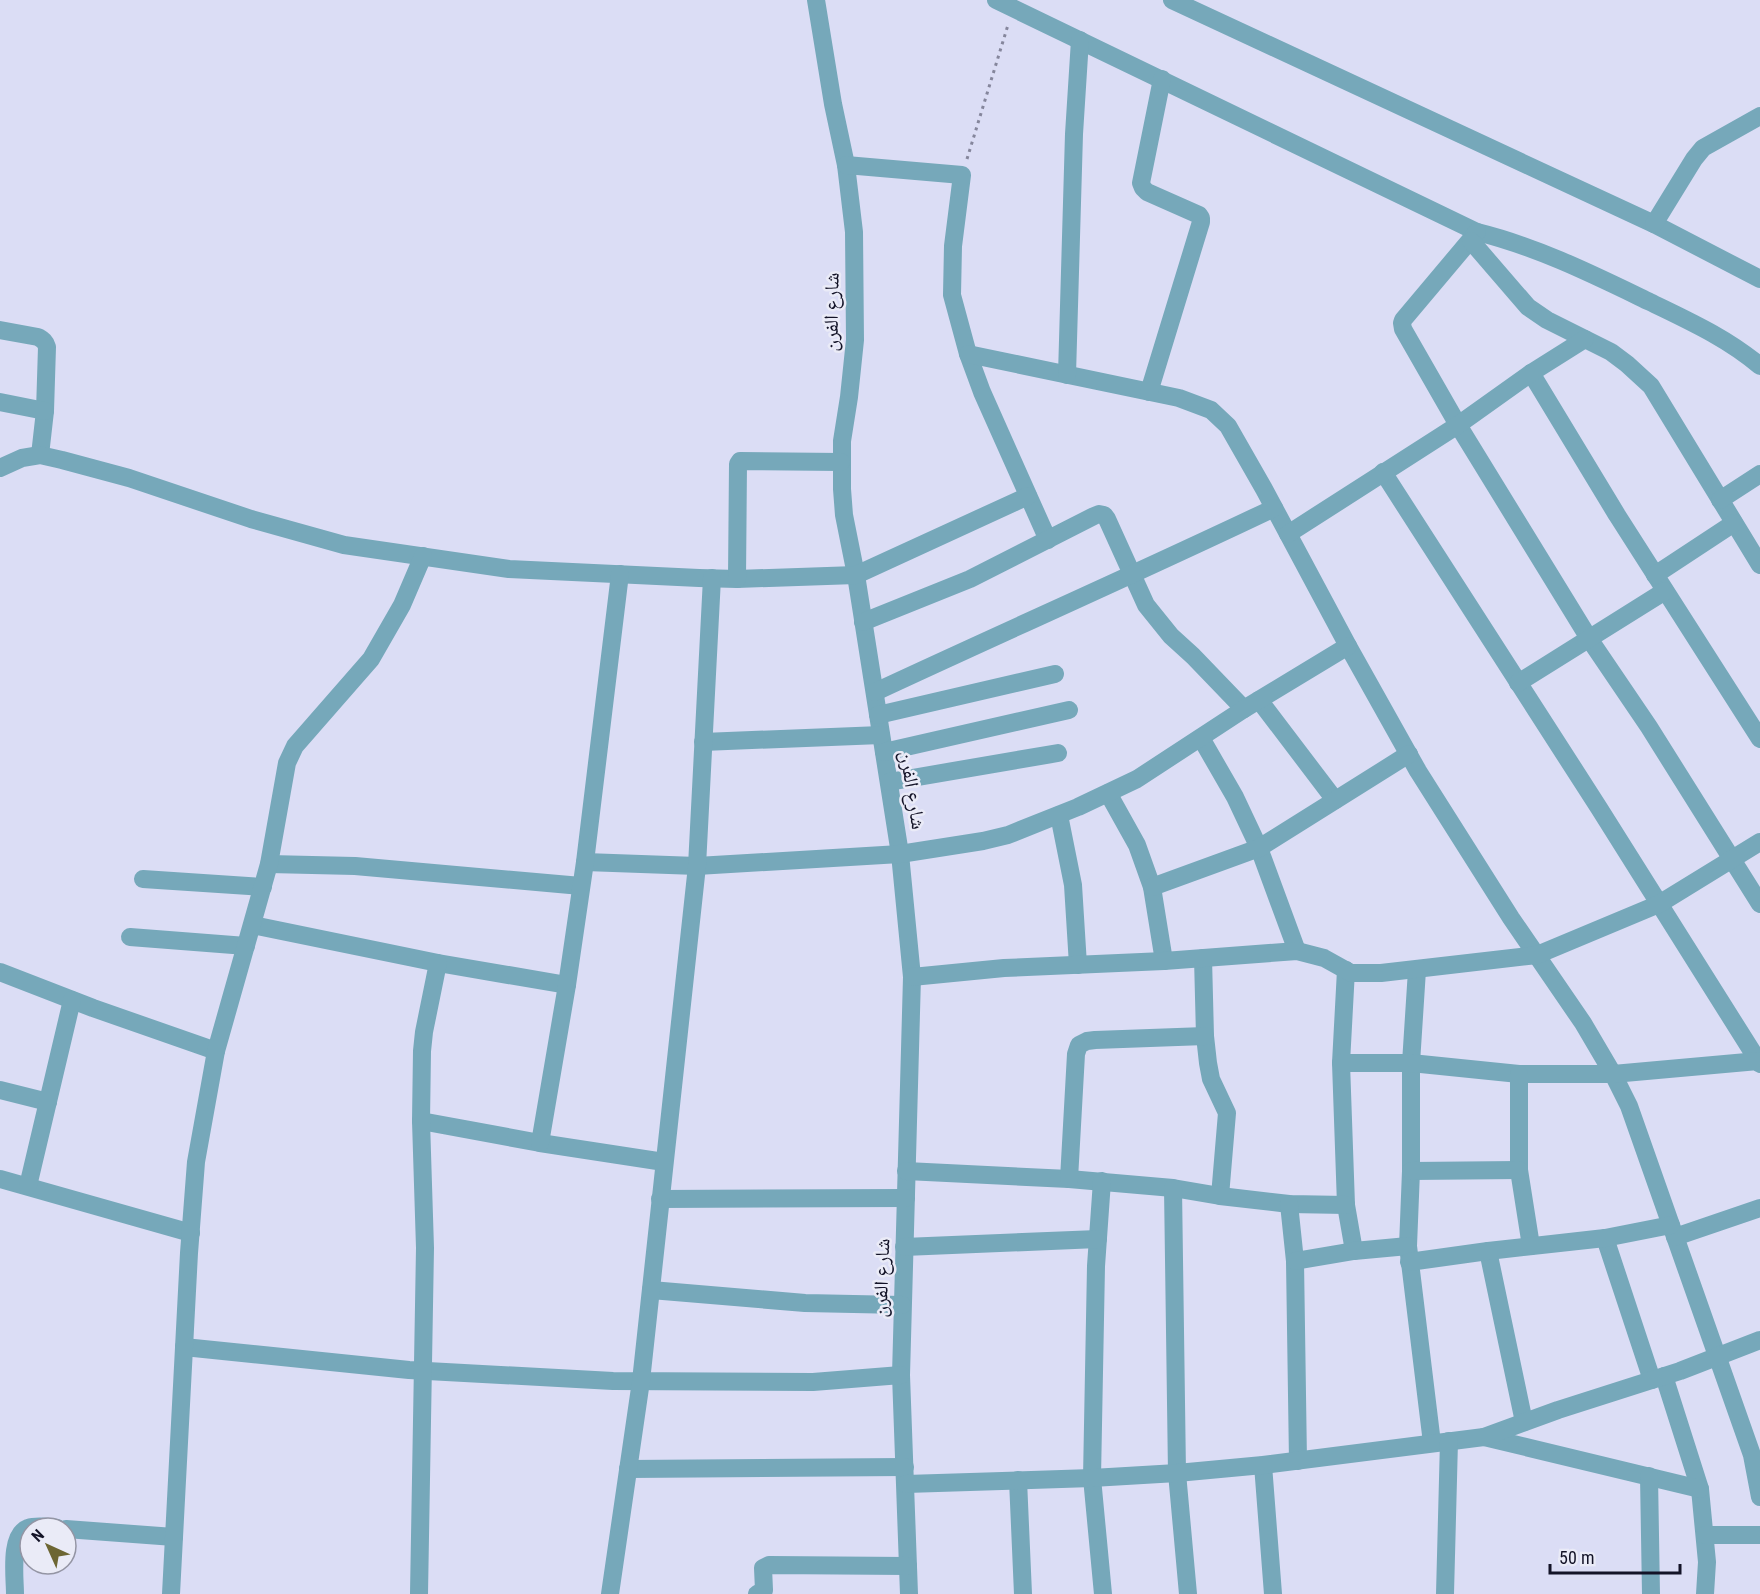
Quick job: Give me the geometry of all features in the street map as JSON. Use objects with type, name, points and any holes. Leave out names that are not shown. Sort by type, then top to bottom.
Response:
[{"type":"street","name":"شارع الفرن","points":[[816,0],[833,104],[846,165],[854,232],[855,340],[841,462],[844,514],[856,575],[900,854],[912,977],[901,1375],[909,1594]]},
{"type":"street","points":[[996,0],[1162,79],[1474,237],[1508,241],[1541,252],[1613,284],[1718,336],[1743,351],[1760,366]]},
{"type":"street","points":[[1172,0],[1654,224],[1760,279]]},
{"type":"street","points":[[1066,375],[1074,134],[1080,40]]},
{"type":"street","points":[[1149,392],[1201,222],[1199,214],[1147,192],[1141,183],[1162,79]]},
{"type":"street","points":[[1654,224],[1703,148],[1760,116]]},
{"type":"street","points":[[846,165],[962,176],[953,246],[952,295],[968,354],[982,393],[1048,540]]},
{"type":"street","points":[[1474,237],[1528,307],[1547,320],[1611,352],[1651,386],[1760,565]]},
{"type":"street","points":[[1474,237],[1403,320],[1401,324],[1403,329],[1458,425],[1590,639],[1760,904]]},
{"type":"street","points":[[0,330],[38,337],[46,343],[45,411],[40,455]]},
{"type":"street","points":[[1288,534],[1458,425],[1531,373],[1585,339]]},
{"type":"street","points":[[968,354],[1179,398],[1211,410],[1228,426],[1409,754],[1511,918],[1582,1023],[1613,1074],[1629,1106],[1752,1455],[1760,1497]]},
{"type":"street","points":[[1531,373],[1665,591],[1760,739]]},
{"type":"street","points":[[0,402],[45,411]]},
{"type":"street","points":[[0,468],[22,458],[40,455],[96,469],[251,519],[344,545],[509,569],[737,579],[856,575],[1028,496]]},
{"type":"street","points":[[737,579],[738,464],[740,461],[841,462]]},
{"type":"street","points":[[1341,1063],[1411,1064],[1519,1074],[1613,1074],[1759,1062],[1383,472]]},
{"type":"street","points":[[1720,500],[1760,474]]},
{"type":"street","points":[[875,692],[1274,508]]},
{"type":"street","points":[[863,622],[970,579],[1094,516],[1104,515],[1146,605],[1155,617],[1251,704],[1335,800]]},
{"type":"street","points":[[1655,575],[1734,523]]},
{"type":"street","points":[[171,1594],[196,1162],[216,1051],[268,864],[287,763],[295,747],[371,659],[402,604],[423,556]]},
{"type":"street","points":[[540,1143],[585,862],[620,574]]},
{"type":"street","points":[[610,1594],[641,1381],[697,866],[712,578]]},
{"type":"street","points":[[1518,683],[1665,591]]},
{"type":"street","points":[[585,862],[697,866],[900,854],[1008,835],[1059,815],[1137,779],[1251,704],[1348,646]]},
{"type":"street","points":[[878,715],[1055,674]]},
{"type":"street","points":[[703,742],[883,744],[1068,710]]},
{"type":"street","points":[[1201,738],[1235,797],[1259,848],[1297,951]]},
{"type":"street","points":[[889,782],[1058,753]]},
{"type":"street","points":[[1152,886],[1259,848],[1409,754]]},
{"type":"street","points":[[1108,793],[1137,845],[1152,886],[1164,961]]},
{"type":"street","points":[[1059,815],[1073,885],[1078,965]]},
{"type":"street","points":[[912,977],[1004,968],[1164,961],[1297,951],[1324,958],[1359,974],[1417,970],[1537,955],[1659,904],[1760,842]]},
{"type":"street","points":[[268,864],[355,866],[581,886]]},
{"type":"street","points":[[143,879],[262,887]]},
{"type":"street","points":[[252,925],[438,963],[567,985]]},
{"type":"street","points":[[130,937],[246,946]]},
{"type":"street","points":[[1203,958],[1205,1036],[1211,1079],[1227,1113],[1220,1196]]},
{"type":"street","points":[[419,1594],[425,1248],[421,1121],[424,1032],[438,963]]},
{"type":"street","points":[[1346,970],[1341,1063],[1347,1205],[1354,1251]]},
{"type":"street","points":[[1417,970],[1411,1064],[1408,1254],[1441,1442],[1445,1594]]},
{"type":"street","points":[[0,972],[216,1051]]},
{"type":"street","points":[[28,1186],[72,1000]]},
{"type":"street","points":[[1070,1179],[1078,1045],[1095,1040],[1205,1036]]},
{"type":"street","points":[[1519,1074],[1519,1170],[1531,1246]]},
{"type":"street","points":[[0,1090],[48,1102]]},
{"type":"street","points":[[421,1121],[540,1143],[664,1162]]},
{"type":"street","points":[[1411,1171],[1519,1170]]},
{"type":"street","points":[[906,1171],[1070,1179],[1173,1188],[1289,1204],[1347,1205]]},
{"type":"street","points":[[0,1179],[191,1233]]},
{"type":"street","points":[[1102,1182],[1098,1239],[1092,1478],[1103,1594]]},
{"type":"street","points":[[1173,1188],[1177,1473],[1188,1594]]},
{"type":"street","points":[[660,1199],[906,1198]]},
{"type":"street","points":[[1289,1204],[1295,1261],[1298,1461]]},
{"type":"street","points":[[1295,1261],[1354,1251],[1408,1254],[1488,1251],[1673,1231],[1760,1208]]},
{"type":"street","points":[[1605,1238],[1700,1489],[1707,1562],[1705,1594]]},
{"type":"street","points":[[904,1247],[1098,1239]]},
{"type":"street","points":[[1488,1251],[1524,1422]]},
{"type":"street","points":[[651,1290],[805,1303],[902,1305]]},
{"type":"street","points":[[628,1469],[906,1475],[1018,1480],[1177,1473],[1263,1465],[1484,1437],[1658,1378],[1760,1340]]},
{"type":"street","points":[[184,1347],[423,1370],[641,1381],[813,1382],[901,1375]]},
{"type":"street","points":[[1484,1437],[1700,1489]]},
{"type":"street","points":[[1263,1465],[1273,1594]]},
{"type":"street","points":[[1649,1476],[1651,1594]]},
{"type":"street","points":[[1018,1480],[1023,1594]]},
{"type":"street","points":[[78,1530],[174,1537]]},
{"type":"street","points":[[1705,1536],[1760,1535]]},
{"type":"street","points":[[15,1594],[15,1550],[18,1538]]},
{"type":"street","points":[[757,1594],[764,1590],[762,1568],[769,1565],[908,1566]]},
{"type":"path","points":[[962,176],[1014,9]]}]
